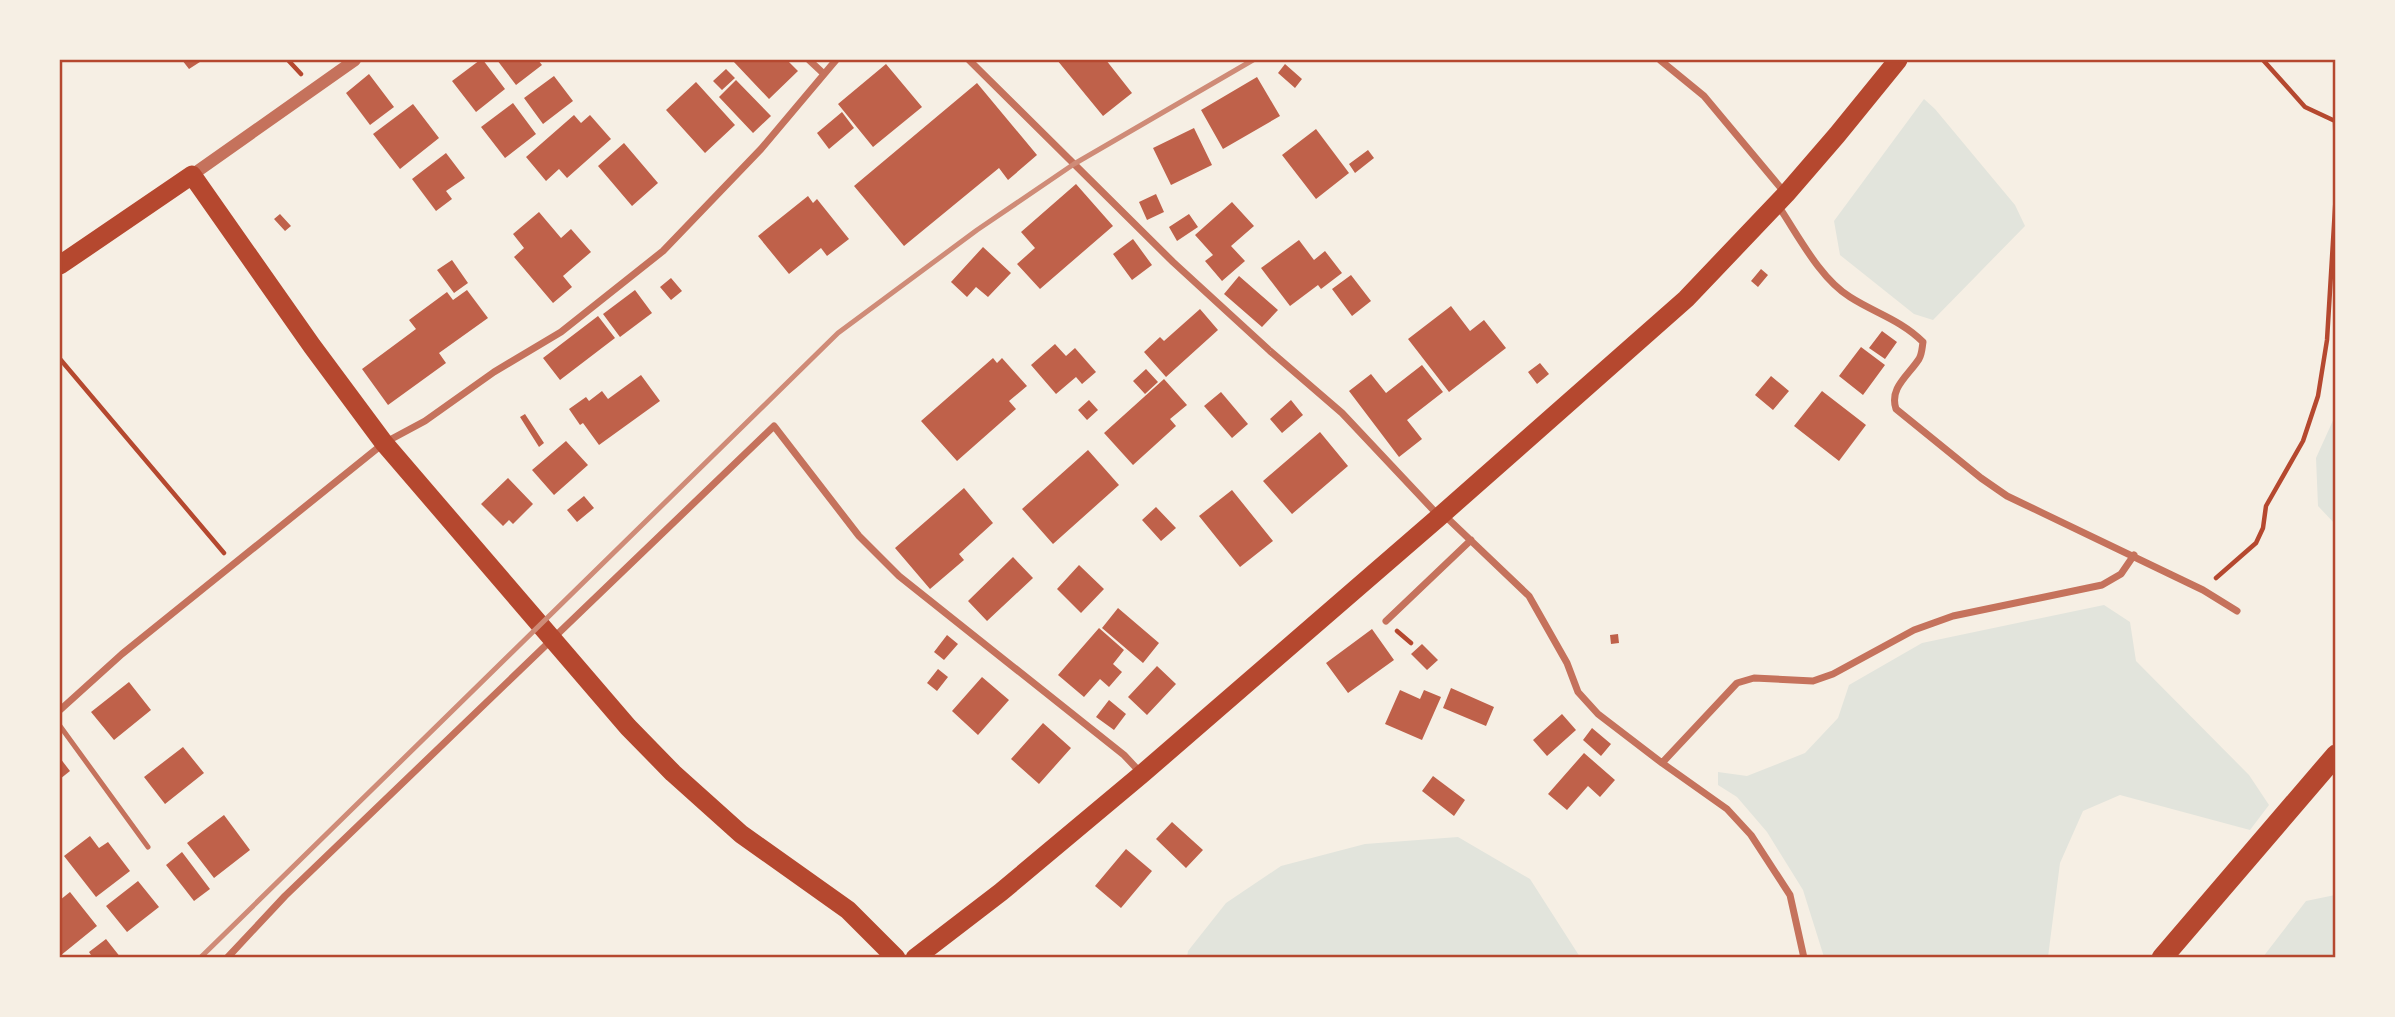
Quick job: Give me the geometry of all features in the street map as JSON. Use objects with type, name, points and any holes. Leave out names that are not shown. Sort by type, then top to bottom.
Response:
[{"type":"highway","points":[[921,956],[1142,774],[1441,516],[1686,299],[1781,199],[1898,60]]},
{"type":"highway","points":[[60,265],[192,175],[384,443],[628,727],[673,773],[741,834],[848,910],[896,957]]},
{"type":"highway","points":[[2162,957],[2336,755]]},
{"type":"street","points":[[192,175],[355,60]]},
{"type":"street","points":[[809,60],[824,74]]},
{"type":"street","points":[[60,710],[122,654],[384,443],[425,421],[494,372],[561,332],[663,251],[761,149],[836,60]]},
{"type":"street","points":[[969,60],[1173,262],[1270,352],[1342,413],[1441,516],[1471,540],[1529,596],[1567,663],[1578,692],[1598,714],[1727,809],[1751,835],[1790,895],[1804,957]]},
{"type":"street","points":[[1660,60],[1704,96],[1781,199],[1820,268],[1848,296],[1909,328],[1923,342],[1921,356],[1892,399],[1896,409],[2007,496],[2134,555],[2238,611]]},
{"type":"street","points":[[227,957],[285,896],[774,426],[875,554],[1124,755],[1142,774]]},
{"type":"street","points":[[1386,621],[1471,540]]},
{"type":"street","points":[[1662,763],[1737,683],[1754,678],[1814,681],[1833,674],[1914,630],[1953,616],[2102,585],[2120,574],[2134,555]]},
{"type":"lane","points":[[60,726],[148,847]]},
{"type":"path","points":[[2263,60],[2305,107],[2335,121],[2336,161]]},
{"type":"path","points":[[2203,590],[2256,543],[2263,528],[2266,506],[2294,459],[2307,429],[2318,396],[2327,340],[2336,192]]},
{"type":"path","points":[[60,359],[233,564]]},
{"type":"shaded area","points":[[1924,99],[2015,205],[2025,226],[1933,320],[1914,314],[1840,255],[1834,221]]},
{"type":"shaded area","points":[[2335,416],[2336,524],[2318,506],[2316,458]]},
{"type":"shaded area","points":[[2104,605],[2130,622],[2136,661],[2249,775],[2269,805],[2250,830],[2120,795],[2083,811],[2060,863],[2048,957],[1824,957],[1803,890],[1767,832],[1737,797],[1718,785],[1718,772],[1747,776],[1805,753],[1838,718],[1849,685],[1922,643]]},
{"type":"shaded area","points":[[1458,837],[1530,879],[1580,957],[1187,957],[1188,951],[1226,903],[1281,866],[1365,844]]},
{"type":"shaded area","points":[[2335,895],[2335,957],[2263,957],[2306,901]]},
{"type":"building","points":[[182,60],[203,60],[189,69]]},
{"type":"building","points":[[483,60],[505,89],[476,112],[452,81]]},
{"type":"building","points":[[497,60],[538,60],[542,65],[516,85]]},
{"type":"building","points":[[734,60],[787,60],[798,71],[769,99]]},
{"type":"building","points":[[1057,60],[1106,60],[1132,93],[1103,116]]},
{"type":"building","points":[[886,64],[922,107],[873,147],[838,104]]},
{"type":"building","points":[[1285,64],[1302,79],[1295,88],[1278,73]]},
{"type":"building","points":[[726,69],[735,78],[722,90],[713,81]]},
{"type":"building","points":[[369,74],[394,107],[370,125],[346,93]]},
{"type":"building","points":[[554,76],[573,101],[543,124],[524,98]]},
{"type":"building","points":[[1257,77],[1280,116],[1223,149],[1201,110]]},
{"type":"building","points":[[736,80],[771,116],[753,133],[719,97]]},
{"type":"building","points":[[696,82],[735,125],[705,153],[666,110]]},
{"type":"building","points":[[977,83],[1037,155],[1008,180],[999,168],[904,246],[854,186]]},
{"type":"building","points":[[513,103],[536,134],[505,158],[481,127]]},
{"type":"building","points":[[413,104],[439,138],[400,169],[373,134]]},
{"type":"building","points":[[842,112],[854,128],[829,149],[817,133]]},
{"type":"building","points":[[574,115],[581,123],[590,115],[611,139],[567,178],[559,169],[546,181],[526,157]]},
{"type":"building","points":[[1194,128],[1212,165],[1171,185],[1153,148]]},
{"type":"building","points":[[1316,129],[1349,173],[1316,199],[1282,155]]},
{"type":"building","points":[[624,143],[658,183],[632,206],[598,166]]},
{"type":"building","points":[[1368,150],[1374,158],[1355,173],[1349,164]]},
{"type":"building","points":[[446,153],[465,178],[446,191],[452,199],[436,211],[412,179]]},
{"type":"building","points":[[1076,184],[1113,226],[1040,289],[1017,264],[1035,248],[1021,232]]},
{"type":"building","points":[[1156,194],[1164,212],[1147,220],[1139,202]]},
{"type":"building","points":[[808,196],[813,203],[817,199],[849,239],[827,256],[821,248],[789,274],[758,236]]},
{"type":"building","points":[[1232,202],[1254,226],[1231,246],[1245,261],[1222,281],[1205,261],[1213,255],[1195,235]]},
{"type":"building","points":[[539,212],[561,238],[571,229],[591,252],[563,276],[572,287],[553,303],[514,257],[524,248],[513,234]]},
{"type":"building","points":[[280,214],[291,226],[285,231],[274,219]]},
{"type":"building","points":[[1189,214],[1198,227],[1177,241],[1169,227]]},
{"type":"building","points":[[1133,239],[1152,265],[1132,280],[1113,254]]},
{"type":"building","points":[[1299,240],[1314,260],[1325,251],[1342,273],[1321,289],[1318,285],[1290,306],[1261,268]]},
{"type":"building","points":[[983,247],[1011,273],[988,297],[976,287],[967,297],[951,282]]},
{"type":"building","points":[[452,260],[468,283],[454,293],[437,270]]},
{"type":"building","points":[[1761,269],[1768,275],[1758,287],[1751,281]]},
{"type":"building","points":[[1351,275],[1371,301],[1352,316],[1332,289]]},
{"type":"building","points":[[1239,276],[1278,310],[1262,327],[1224,294]]},
{"type":"building","points":[[671,278],[682,291],[671,300],[660,287]]},
{"type":"building","points":[[467,290],[488,318],[439,353],[446,363],[388,405],[362,369],[416,329],[409,320],[447,292],[453,300]]},
{"type":"building","points":[[635,290],[652,313],[620,337],[603,314]]},
{"type":"building","points":[[1451,306],[1470,331],[1484,320],[1506,348],[1449,392],[1408,339]]},
{"type":"building","points":[[1200,309],[1218,330],[1166,377],[1144,352],[1160,337],[1164,341]]},
{"type":"building","points":[[598,316],[615,338],[560,380],[543,358]]},
{"type":"building","points":[[1882,331],[1897,342],[1885,359],[1869,348]]},
{"type":"building","points":[[1055,344],[1066,356],[1075,348],[1096,372],[1082,384],[1076,377],[1056,394],[1031,365]]},
{"type":"building","points":[[1861,347],[1885,365],[1863,395],[1839,376]]},
{"type":"building","points":[[993,358],[997,363],[1002,358],[1027,386],[1009,401],[1016,409],[957,461],[921,421]]},
{"type":"building","points":[[1540,363],[1549,374],[1537,384],[1528,372]]},
{"type":"building","points":[[1422,365],[1443,392],[1407,420],[1422,439],[1399,457],[1349,391],[1371,374],[1386,393]]},
{"type":"building","points":[[1146,369],[1158,382],[1145,394],[1133,381]]},
{"type":"building","points":[[641,375],[660,401],[599,445],[569,409],[586,397],[589,401],[602,391],[608,399]]},
{"type":"building","points":[[1771,376],[1789,391],[1773,410],[1755,395]]},
{"type":"building","points":[[1164,379],[1187,405],[1170,419],[1176,426],[1133,465],[1104,433]]},
{"type":"building","points":[[1822,391],[1866,425],[1839,461],[1794,426]]},
{"type":"building","points":[[1221,392],[1248,424],[1232,438],[1204,406]]},
{"type":"building","points":[[1089,400],[1098,410],[1087,420],[1078,410]]},
{"type":"building","points":[[1291,400],[1303,415],[1282,433],[1270,419]]},
{"type":"building","points":[[525,414],[544,443],[539,447],[520,417]]},
{"type":"building","points":[[1320,432],[1348,466],[1292,514],[1263,481]]},
{"type":"building","points":[[566,441],[588,465],[554,495],[532,470]]},
{"type":"building","points":[[1088,450],[1119,485],[1053,544],[1022,509]]},
{"type":"building","points":[[508,478],[533,504],[513,524],[509,520],[503,526],[481,504]]},
{"type":"building","points":[[964,488],[993,523],[959,554],[964,560],[930,589],[895,548]]},
{"type":"building","points":[[1232,490],[1273,541],[1240,567],[1199,516]]},
{"type":"building","points":[[584,496],[594,508],[577,522],[567,510]]},
{"type":"building","points":[[1156,507],[1176,528],[1161,541],[1142,520]]},
{"type":"building","points":[[1013,557],[1033,578],[987,621],[968,601]]},
{"type":"building","points":[[1079,565],[1104,589],[1081,613],[1057,589]]},
{"type":"building","points":[[1118,608],[1159,643],[1143,663],[1102,628]]},
{"type":"building","points":[[1099,628],[1124,650],[1113,664],[1122,672],[1109,687],[1100,679],[1084,697],[1058,675]]},
{"type":"building","points":[[1372,629],[1394,660],[1348,693],[1326,663]]},
{"type":"building","points":[[1618,634],[1619,643],[1611,644],[1610,635]]},
{"type":"building","points":[[947,635],[958,644],[944,660],[934,652]]},
{"type":"building","points":[[1422,644],[1438,660],[1427,670],[1411,654]]},
{"type":"building","points":[[1157,666],[1176,684],[1147,715],[1128,697]]},
{"type":"building","points":[[938,669],[948,677],[937,691],[927,683]]},
{"type":"building","points":[[982,677],[1009,700],[978,735],[952,711]]},
{"type":"building","points":[[129,682],[151,710],[114,740],[91,712]]},
{"type":"building","points":[[1451,688],[1494,707],[1486,726],[1443,708]]},
{"type":"building","points":[[1400,690],[1420,699],[1424,690],[1441,697],[1422,740],[1385,724]]},
{"type":"building","points":[[1109,700],[1126,714],[1114,730],[1096,717]]},
{"type":"building","points":[[1562,714],[1576,730],[1547,756],[1533,740]]},
{"type":"building","points":[[1043,723],[1071,748],[1039,784],[1011,759]]},
{"type":"building","points":[[1592,728],[1611,744],[1601,756],[1583,740]]},
{"type":"building","points":[[183,747],[204,773],[165,804],[144,777]]},
{"type":"building","points":[[1584,753],[1615,780],[1600,797],[1588,786],[1567,810],[1548,794]]},
{"type":"building","points":[[60,758],[70,771],[60,779]]},
{"type":"building","points":[[1433,776],[1465,800],[1454,816],[1422,791]]},
{"type":"building","points":[[224,815],[250,850],[214,878],[187,843]]},
{"type":"building","points":[[1172,822],[1203,850],[1186,868],[1156,839]]},
{"type":"building","points":[[90,836],[99,848],[108,842],[130,871],[96,897],[64,856]]},
{"type":"building","points":[[1126,849],[1152,871],[1121,908],[1095,886]]},
{"type":"building","points":[[182,852],[210,889],[194,901],[166,865]]},
{"type":"building","points":[[138,881],[159,907],[127,932],[106,906]]},
{"type":"building","points":[[70,892],[97,926],[60,956],[60,900]]},
{"type":"building","points":[[106,939],[121,958],[93,958],[89,952]]},
{"type":"railway","points":[[200,958],[838,333],[977,230],[1074,164],[1253,60]]}]
